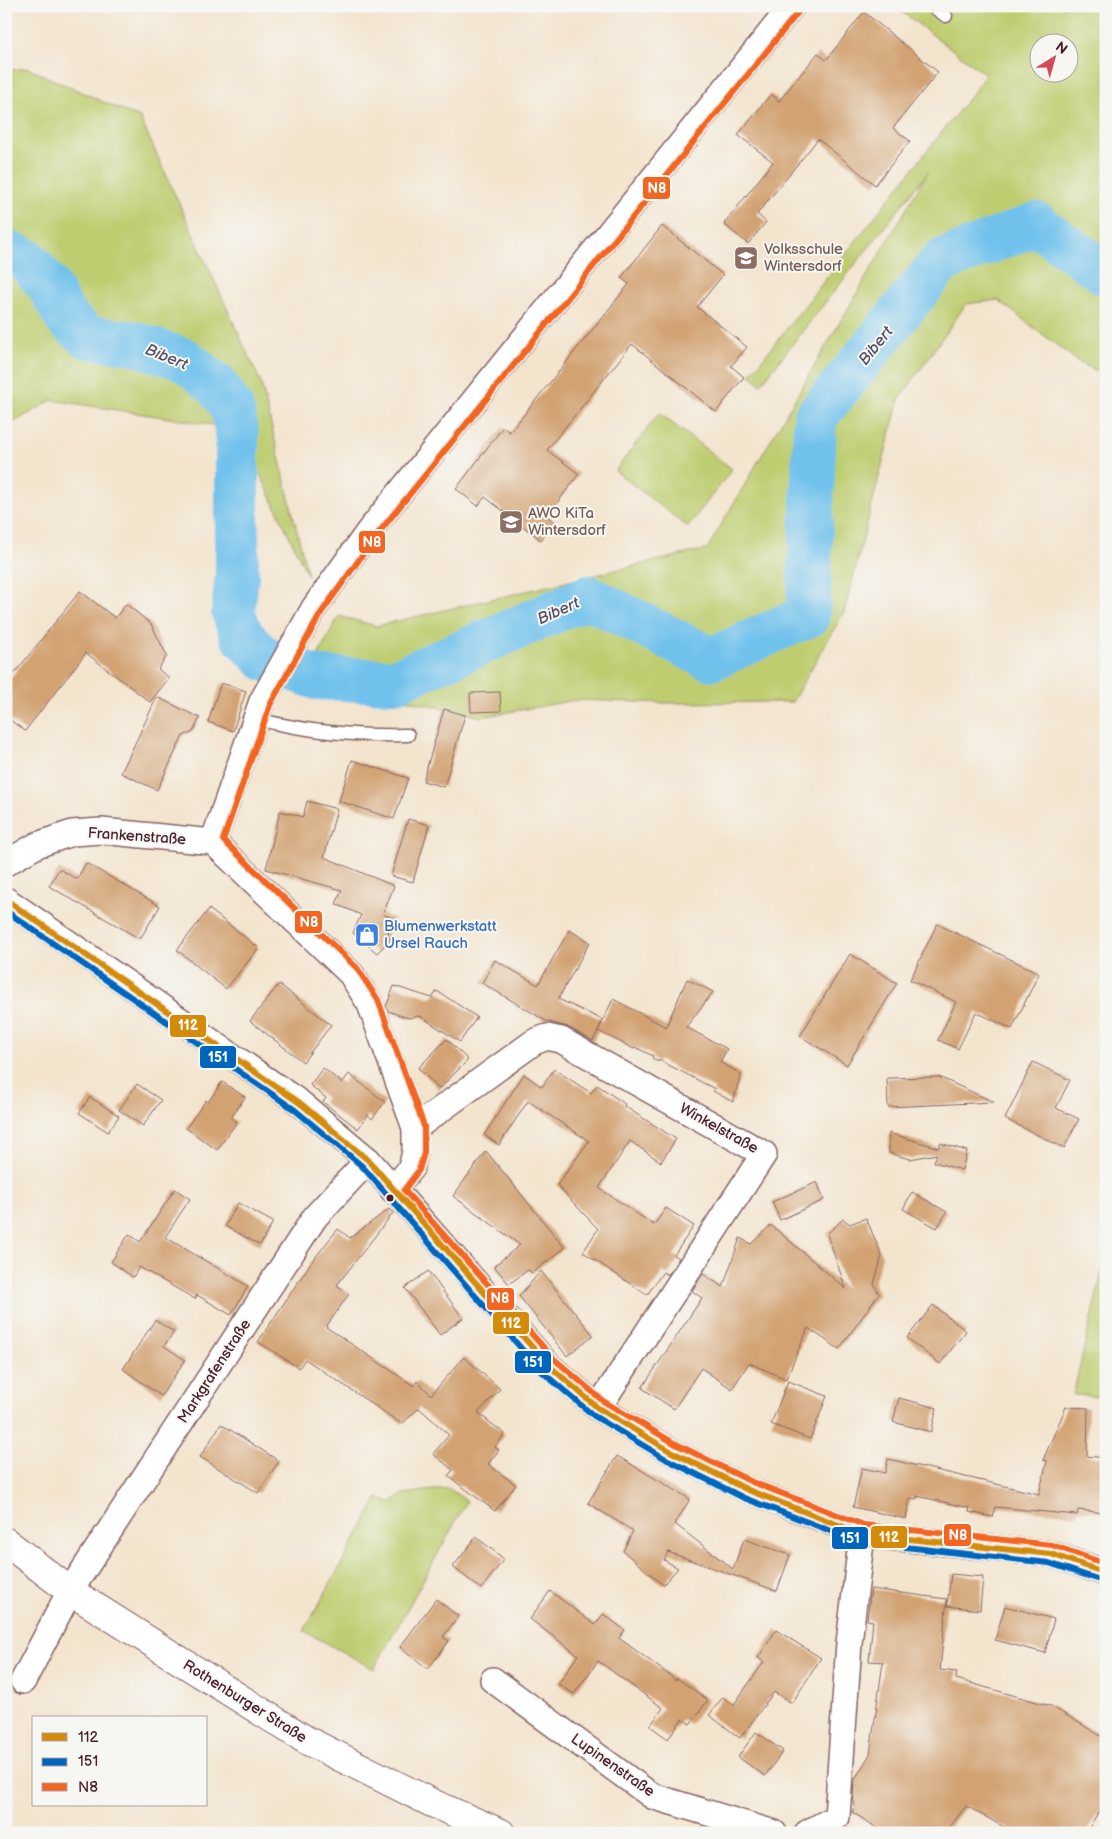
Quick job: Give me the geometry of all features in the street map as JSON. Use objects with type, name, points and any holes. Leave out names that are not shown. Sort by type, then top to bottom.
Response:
[{"type":"main road","name":"Rothenburger Straße","points":[[6,1542],[70,1591],[306,1740],[432,1803],[501,1833]]},
{"type":"street","points":[[393,1190],[411,1168],[415,1128],[370,1004],[350,974],[213,842],[259,710],[306,622],[369,531],[792,6]]},
{"type":"street","name":"Frankenstraße","points":[[6,863],[37,846],[72,834],[101,831],[213,842]]},
{"type":"street","points":[[6,900],[300,1103],[368,1160],[547,1364],[598,1408],[670,1452],[748,1490],[862,1534],[1051,1554],[1106,1573]]},
{"type":"street","name":"Winkelstraße","points":[[415,1128],[534,1042],[546,1037],[561,1040],[764,1154],[598,1408]]},
{"type":"street","name":"Markgrafenstraße","points":[[23,1681],[70,1591],[315,1217],[368,1160]]},
{"type":"street","points":[[807,1833],[837,1817],[849,1643],[862,1534]]},
{"type":"street","name":"Lupinenstraße","points":[[493,1680],[652,1796],[774,1833]]},
{"type":"lane","points":[[932,6],[946,16]]},
{"type":"lane","points":[[259,710],[302,730],[344,735],[408,735]]},
{"type":"green space","points":[[894,6],[1106,6],[1106,375],[1080,363],[998,300],[966,304],[899,400],[844,612],[792,702],[667,703],[576,700],[481,717],[395,697],[300,690],[339,616],[376,626],[707,549],[928,172],[761,384],[750,375],[976,89],[985,74]]},
{"type":"green space","points":[[27,68],[140,118],[261,383],[308,576],[240,431],[208,424],[52,400],[6,427],[6,71]]},
{"type":"green space","points":[[659,413],[732,469],[688,527],[615,471]]},
{"type":"green space","points":[[1106,1255],[1106,1397],[1073,1395]]},
{"type":"green space","points":[[448,1488],[467,1501],[374,1669],[304,1631],[378,1498],[390,1503],[403,1494]]},
{"type":"building","points":[[864,12],[938,72],[893,128],[910,141],[875,185],[818,139],[757,214],[766,222],[748,244],[724,224],[773,162],[738,135],[771,94],[779,101],[818,53],[826,60]]},
{"type":"building","points":[[662,226],[723,275],[697,307],[747,347],[731,366],[744,377],[716,412],[632,344],[547,450],[579,474],[547,516],[555,522],[541,540],[485,497],[478,506],[456,489],[503,427],[510,432],[629,284],[621,278]]},
{"type":"building","points":[[80,591],[115,618],[126,604],[151,624],[167,656],[158,669],[169,678],[150,702],[86,653],[25,731],[6,717],[6,684]]},
{"type":"building","points":[[221,683],[246,691],[233,731],[208,722]]},
{"type":"building","points":[[500,692],[501,711],[471,712],[470,693]]},
{"type":"building","points":[[157,697],[200,718],[193,732],[183,736],[157,790],[121,773]]},
{"type":"building","points":[[444,709],[465,715],[444,787],[423,781]]},
{"type":"building","points":[[352,760],[408,778],[394,819],[339,801]]},
{"type":"building","points":[[307,801],[337,809],[324,857],[394,886],[383,914],[394,919],[387,935],[391,939],[377,953],[353,933],[361,915],[336,904],[342,890],[266,869],[280,811],[303,817]]},
{"type":"building","points":[[408,819],[429,825],[413,882],[391,876]]},
{"type":"building","points":[[86,863],[160,906],[140,939],[49,886],[59,869],[77,879]]},
{"type":"building","points":[[209,909],[259,948],[226,989],[177,950]]},
{"type":"building","points":[[937,924],[1039,973],[1012,1029],[976,1012],[958,1049],[938,1040],[956,1002],[910,980]]},
{"type":"building","points":[[569,930],[590,942],[558,999],[603,1020],[593,1041],[568,1027],[546,1021],[482,983],[495,960],[538,985]]},
{"type":"building","points":[[850,954],[897,983],[847,1065],[800,1036]]},
{"type":"building","points":[[687,979],[713,992],[686,1027],[727,1049],[720,1062],[741,1074],[733,1102],[713,1091],[715,1089],[659,1060],[658,1062],[652,1058],[653,1056],[598,1031],[613,999],[666,1027]]},
{"type":"building","points":[[279,984],[331,1025],[303,1062],[250,1021]]},
{"type":"building","points":[[394,986],[432,998],[437,991],[477,1017],[460,1042],[420,1016],[408,1018],[388,1011],[386,1007]]},
{"type":"building","points":[[447,1039],[468,1060],[439,1089],[418,1068]]},
{"type":"building","points":[[1033,1062],[1070,1080],[1056,1108],[1079,1119],[1064,1148],[1005,1119]]},
{"type":"building","points":[[323,1068],[342,1083],[349,1074],[385,1102],[372,1119],[368,1115],[358,1129],[323,1102],[326,1098],[310,1085]]},
{"type":"building","points":[[554,1069],[591,1093],[597,1085],[625,1104],[624,1106],[676,1139],[661,1162],[630,1141],[599,1188],[654,1225],[666,1208],[694,1226],[674,1255],[679,1258],[668,1275],[663,1272],[647,1295],[583,1252],[598,1229],[557,1185],[589,1141],[528,1101],[499,1145],[484,1135],[524,1074],[542,1087]]},
{"type":"building","points":[[939,1077],[994,1102],[888,1107],[887,1078]]},
{"type":"building","points":[[222,1082],[245,1097],[231,1118],[237,1122],[217,1150],[186,1128],[206,1100],[208,1102]]},
{"type":"building","points":[[137,1084],[161,1100],[143,1126],[119,1110]]},
{"type":"building","points":[[90,1097],[119,1116],[108,1132],[79,1113]]},
{"type":"building","points":[[889,1133],[939,1148],[940,1143],[967,1151],[962,1170],[934,1162],[937,1154],[910,1159],[889,1153]]},
{"type":"building","points":[[486,1151],[565,1248],[532,1273],[528,1270],[509,1284],[494,1266],[520,1245],[453,1196]]},
{"type":"building","points":[[817,1182],[824,1200],[780,1220],[772,1202]]},
{"type":"building","points":[[175,1189],[190,1199],[165,1237],[248,1286],[231,1315],[197,1295],[195,1299],[139,1267],[133,1277],[111,1262],[129,1234],[140,1242]]},
{"type":"building","points":[[912,1192],[947,1212],[937,1228],[903,1209]]},
{"type":"building","points":[[238,1203],[273,1222],[260,1245],[225,1226]]},
{"type":"building","points":[[389,1209],[393,1213],[337,1285],[349,1294],[326,1327],[414,1386],[417,1381],[431,1395],[464,1357],[500,1389],[478,1413],[505,1434],[495,1447],[499,1450],[488,1464],[516,1485],[495,1511],[448,1476],[453,1470],[433,1454],[449,1435],[419,1408],[402,1424],[305,1359],[299,1368],[258,1342],[310,1264],[338,1229],[350,1238]]},
{"type":"building","points":[[866,1218],[882,1256],[874,1284],[879,1294],[839,1349],[808,1328],[786,1379],[749,1363],[732,1389],[701,1368],[674,1409],[642,1388],[702,1298],[692,1291],[703,1274],[723,1287],[740,1238],[751,1244],[771,1225],[846,1289],[827,1234],[843,1219],[850,1224]]},
{"type":"building","points":[[428,1271],[463,1318],[440,1335],[405,1288]]},
{"type":"building","points":[[541,1271],[593,1335],[567,1356],[519,1296]]},
{"type":"building","points":[[933,1305],[966,1331],[940,1364],[907,1338]]},
{"type":"building","points":[[155,1320],[174,1332],[164,1346],[185,1360],[161,1396],[123,1369]]},
{"type":"building","points":[[788,1381],[827,1396],[810,1439],[771,1424]]},
{"type":"building","points":[[899,1398],[937,1408],[931,1432],[893,1422]]},
{"type":"building","points":[[1066,1407],[1088,1408],[1087,1456],[1106,1458],[1106,1513],[1078,1510],[1077,1515],[995,1507],[993,1517],[969,1512],[970,1508],[917,1496],[916,1499],[910,1498],[906,1519],[853,1507],[862,1468],[885,1473],[888,1459],[1039,1494],[1047,1461],[1043,1460]]},
{"type":"building","points":[[221,1424],[279,1461],[258,1493],[200,1457]]},
{"type":"building","points":[[617,1456],[690,1499],[675,1524],[733,1569],[744,1539],[790,1555],[777,1591],[668,1552],[664,1560],[678,1568],[663,1585],[623,1551],[633,1531],[588,1503]]},
{"type":"building","points":[[476,1537],[504,1559],[481,1589],[453,1567]]},
{"type":"building","points":[[951,1574],[983,1577],[980,1610],[947,1606]]},
{"type":"building","points":[[871,1589],[947,1599],[940,1670],[957,1672],[956,1679],[1051,1706],[1106,1739],[1106,1799],[1086,1833],[1015,1833],[966,1806],[945,1833],[885,1833],[852,1812],[855,1807],[853,1796],[854,1781],[870,1754],[883,1662],[869,1661],[873,1621],[867,1620]]},
{"type":"building","points":[[550,1591],[595,1625],[603,1614],[625,1630],[619,1638],[676,1680],[677,1678],[708,1700],[690,1724],[682,1719],[668,1739],[650,1726],[663,1708],[598,1661],[574,1694],[558,1684],[578,1655],[530,1619]]},
{"type":"building","points":[[436,1599],[458,1616],[443,1637],[449,1641],[428,1669],[400,1647]]},
{"type":"building","points":[[1005,1606],[1054,1619],[1045,1653],[995,1640]]},
{"type":"building","points":[[776,1630],[821,1658],[792,1703],[774,1692],[740,1738],[709,1715],[723,1697],[734,1705],[764,1662],[758,1658]]},
{"type":"building","points":[[756,1732],[783,1751],[765,1776],[738,1757]]},
{"type":"waterway","name":"Bibert","points":[[6,251],[28,261],[48,285],[66,318],[88,337],[134,343],[185,360],[216,385],[232,408],[237,434],[237,576],[233,611],[242,636],[265,659],[317,678],[395,681],[588,597],[711,659],[808,616],[815,418],[942,261],[1036,224],[1106,274]]},
{"type":"transit line","name":"N8","points":[[799,11],[376,536],[321,613],[270,705],[223,840],[357,968],[378,1000],[424,1126],[424,1153],[419,1170],[404,1190],[553,1358],[603,1401],[674,1443],[752,1482],[864,1525],[1052,1545],[1106,1564]]},
{"type":"transit line","name":"112","points":[[6,900],[300,1103],[368,1160],[547,1364],[598,1408],[670,1451],[748,1490],[862,1534],[1051,1554],[1106,1573]]},
{"type":"transit line","name":"151","points":[[6,911],[295,1110],[362,1166],[540,1370],[594,1416],[666,1459],[744,1498],[860,1542],[1049,1563],[1103,1581]]},
{"type":"place","name":"Volksschule Wintersdorf","points":[[746,258]]},
{"type":"place","name":"AWO KiTa Wintersdorf","points":[[511,522]]},
{"type":"place","name":"Blumenwerkstatt Ursel Rauch","points":[[367,935]]}]
